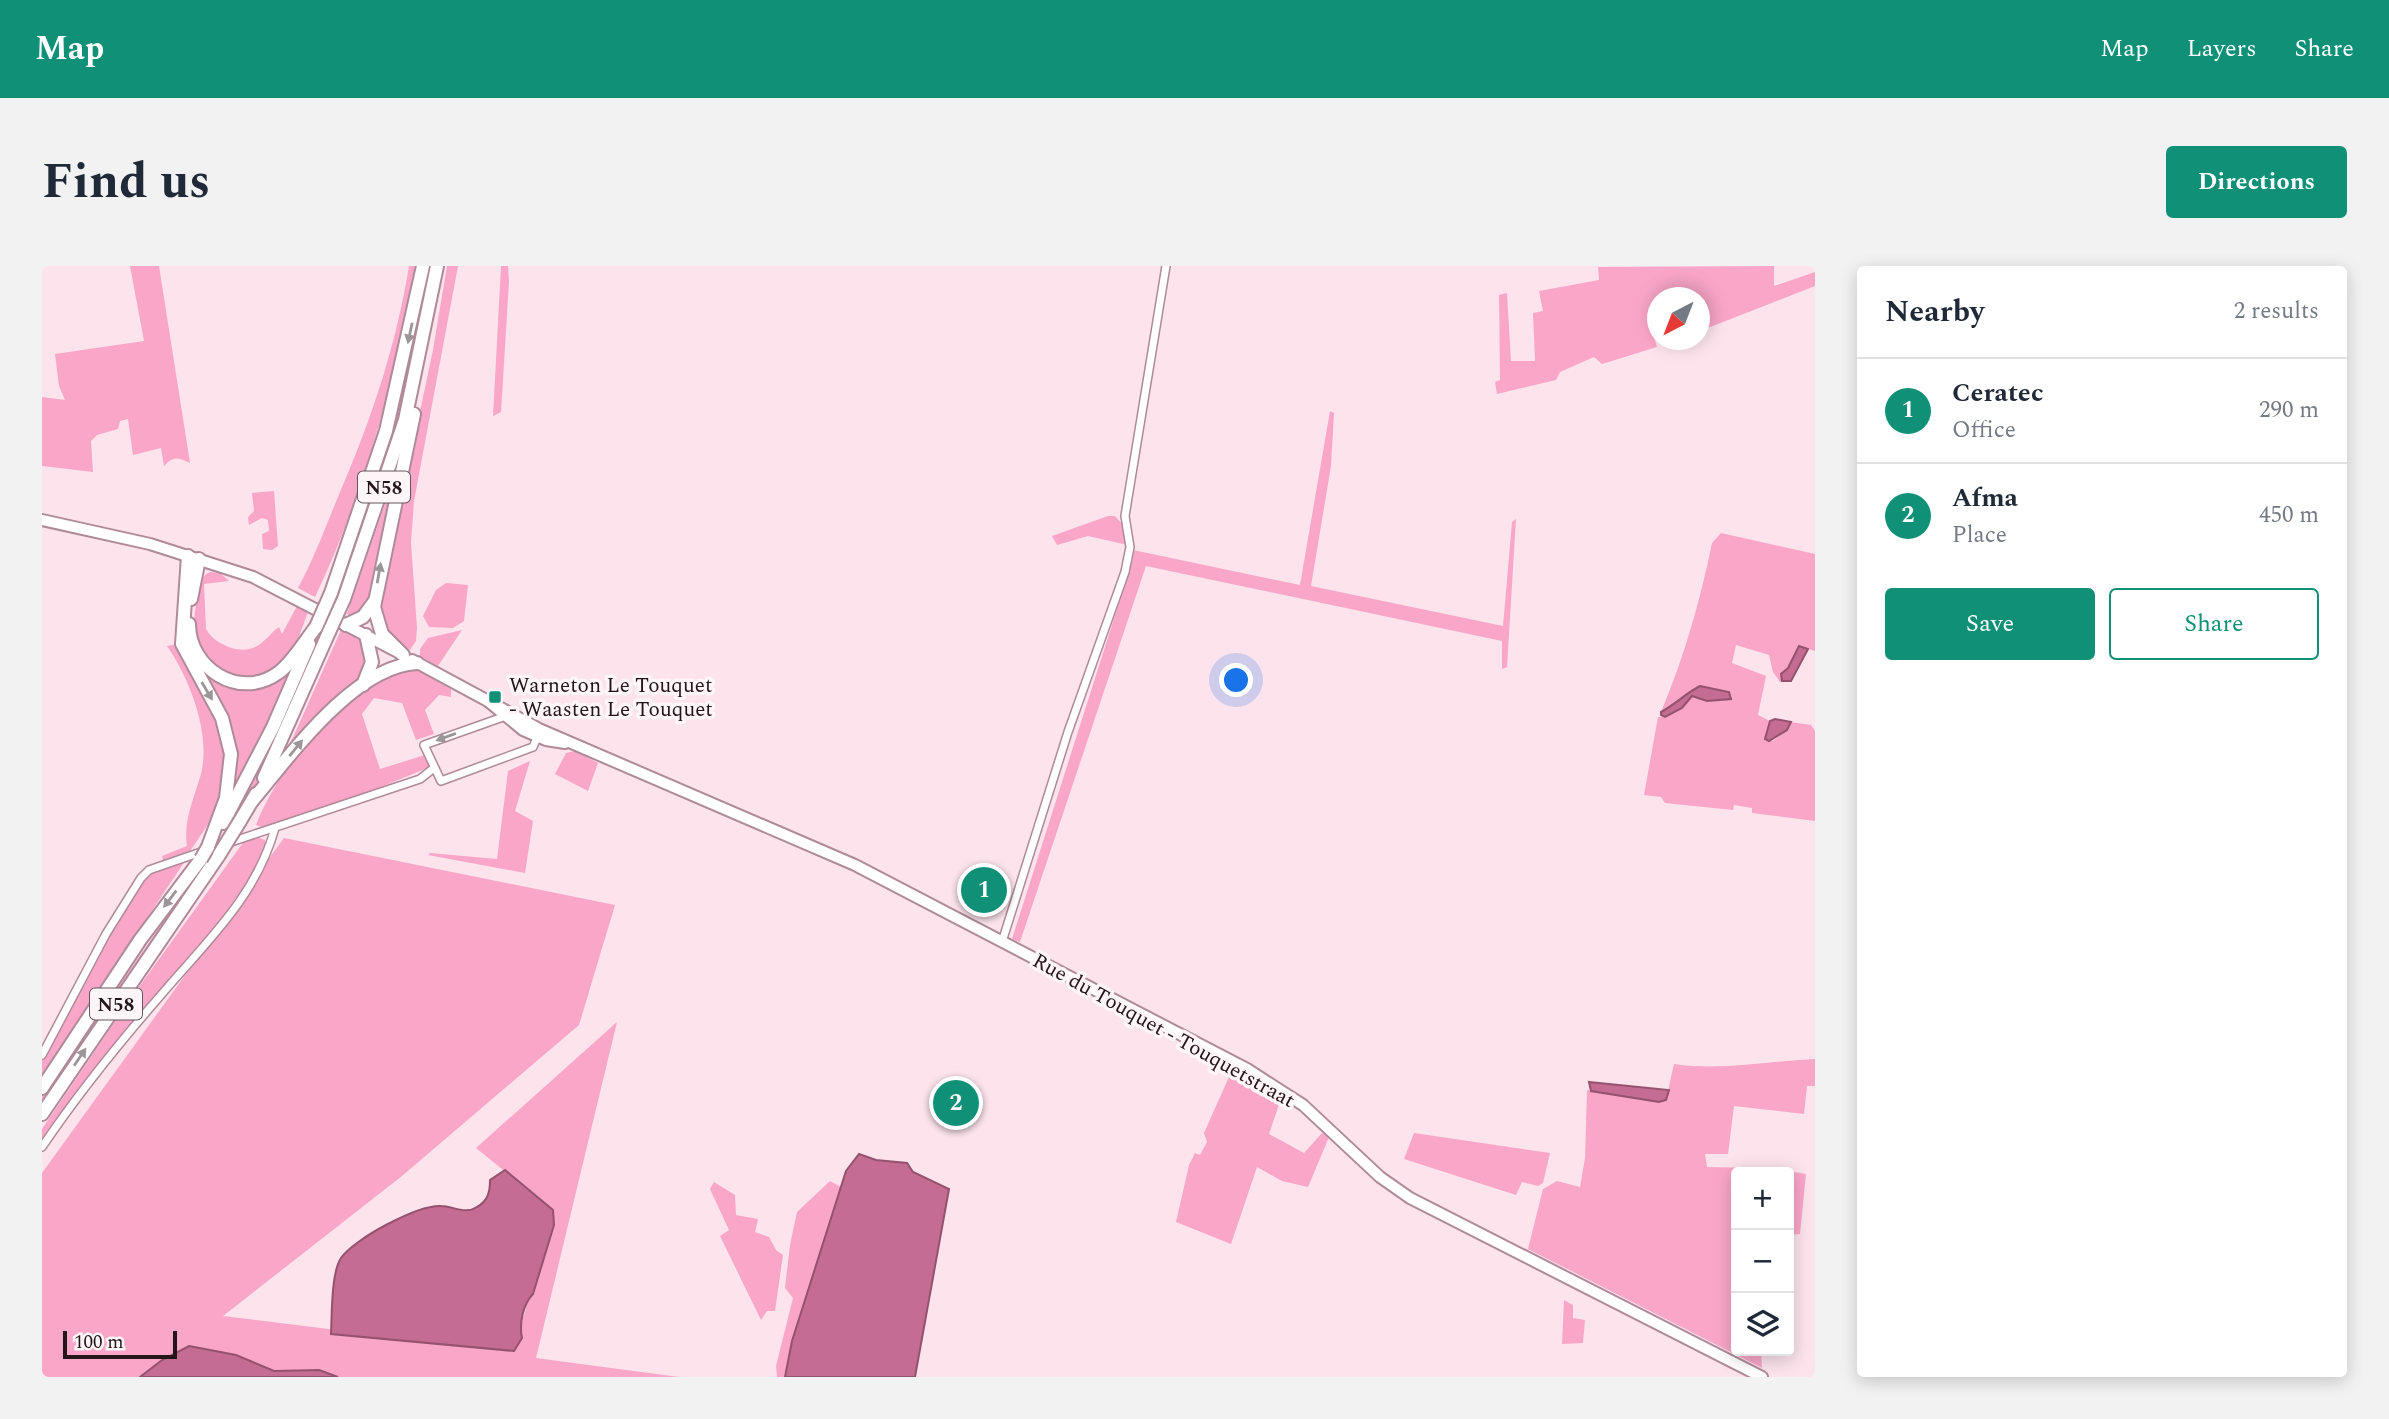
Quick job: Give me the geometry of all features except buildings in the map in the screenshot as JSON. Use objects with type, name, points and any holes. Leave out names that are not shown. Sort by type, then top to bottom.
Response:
[{"type":"highway","name":"N58","points":[[42,1088],[140,940],[201,859],[214,851],[218,824],[273,727],[331,593],[386,431],[423,266]]},
{"type":"highway","name":"N58","points":[[42,1114],[214,851],[240,821],[278,751],[344,599],[385,484],[416,373],[437,266]]},
{"type":"highway","points":[[403,655],[382,634],[376,621],[374,602],[419,391],[416,373]]},
{"type":"highway","points":[[194,558],[189,635],[198,658],[217,675],[246,683],[277,674],[316,628]]},
{"type":"highway","points":[[194,558],[181,615],[182,644],[222,718],[231,754],[226,798],[218,824]]},
{"type":"highway","points":[[346,625],[363,617],[374,602]]},
{"type":"highway","points":[[363,686],[372,662],[366,635]]},
{"type":"highway","points":[[252,801],[303,739],[363,686],[392,668],[417,663]]},
{"type":"main road","name":"Rue du Touquet - Touquetstraat","points":[[42,520],[194,558],[253,577],[491,702],[540,733]]},
{"type":"main road","name":"Rue du Touquet - Touquetstraat","points":[[491,702],[503,717],[578,745],[855,865],[1268,1081],[1303,1105],[1380,1177],[1410,1198],[1762,1377]]},
{"type":"street","points":[[1002,942],[1068,732],[1129,557],[1125,516],[1166,266]]},
{"type":"street","points":[[503,717],[424,745],[441,781],[533,747],[540,733]]},
{"type":"street","points":[[42,1055],[106,934],[141,877],[159,866],[420,779],[434,768]]},
{"type":"street","points":[[42,1147],[70,1106],[117,1048],[233,914],[257,877],[275,828]]},
{"type":"shaded area","points":[[130,266],[159,266],[190,463],[176,459],[170,460],[164,466],[161,448],[133,455],[128,419],[120,421],[118,429],[97,435],[91,441],[93,472],[42,466],[42,397],[65,400],[59,386],[55,354],[144,341]]},
{"type":"shaded area","points":[[409,266],[416,266],[388,393],[349,517],[315,597],[298,588],[322,537],[374,405],[391,350]]},
{"type":"shaded area","points":[[428,266],[433,266],[411,372],[391,449],[336,606],[332,605],[387,437]]},
{"type":"shaded area","points":[[447,266],[458,266],[414,501],[411,543],[417,628],[416,641],[410,650],[390,632],[379,606],[433,350]]},
{"type":"shaded area","points":[[501,266],[508,266],[509,282],[501,412],[493,416]]},
{"type":"shaded area","points":[[1774,266],[1774,286],[1815,272],[1815,286],[1710,327],[1710,287],[1647,287],[1647,350],[1602,364],[1594,357],[1560,372],[1556,380],[1497,394],[1495,382],[1500,380],[1499,295],[1507,293],[1511,361],[1535,361],[1533,313],[1543,311],[1539,291],[1599,280],[1598,267]]},
{"type":"shaded area","points":[[1330,411],[1334,413],[1331,466],[1311,586],[1503,626],[1512,522],[1516,519],[1507,667],[1502,669],[1502,641],[1146,566],[1020,942],[1012,939],[1133,559],[1133,550],[1300,585]]},
{"type":"shaded area","points":[[402,455],[372,593],[367,607],[354,618],[347,614]]},
{"type":"shaded area","points":[[274,491],[278,546],[272,550],[263,549],[262,534],[269,531],[268,520],[262,518],[249,525],[248,517],[254,511],[252,493]]},
{"type":"shaded area","points":[[1108,516],[1115,516],[1123,525],[1128,545],[1088,536],[1057,545],[1052,536]]},
{"type":"shaded area","points":[[1721,533],[1815,554],[1815,651],[1805,648],[1781,674],[1781,683],[1773,672],[1769,655],[1736,645],[1732,663],[1766,676],[1758,715],[1770,721],[1765,739],[1773,741],[1787,730],[1791,722],[1811,725],[1815,731],[1815,821],[1752,813],[1752,808],[1734,805],[1733,810],[1665,803],[1661,797],[1644,795],[1658,717],[1673,713],[1692,695],[1707,701],[1729,692],[1700,686],[1680,702],[1661,712],[1691,629],[1712,543]]},
{"type":"shaded area","points":[[210,572],[220,573],[229,581],[204,584],[206,629],[221,644],[236,649],[251,649],[279,627],[282,634],[297,606],[308,612],[291,653],[272,672],[250,677],[227,673],[207,661],[200,652],[194,633],[195,612],[200,583]]},
{"type":"shaded area","points":[[446,583],[468,585],[464,621],[453,628],[429,627],[423,616],[436,590]]},
{"type":"shaded area","points":[[186,617],[194,656],[248,685],[293,664],[260,742],[229,799],[235,753],[185,643]]},
{"type":"shaded area","points":[[323,624],[328,625],[268,763],[234,825],[229,823],[278,730]]},
{"type":"shaded area","points":[[341,630],[366,643],[367,674],[282,762]]},
{"type":"shaded area","points":[[462,630],[438,666],[420,656],[420,649],[428,638]]},
{"type":"shaded area","points":[[178,644],[218,723],[225,754],[219,804],[205,829],[190,851],[163,861],[162,856],[187,846],[188,818],[203,758],[201,725],[191,690],[167,646]]},
{"type":"shaded area","points":[[1799,646],[1808,649],[1791,681],[1782,681],[1781,674],[1788,668]]},
{"type":"shaded area","points":[[412,667],[451,689],[451,697],[439,695],[425,710],[434,734],[416,740],[402,703],[374,698],[362,714],[380,769],[425,755],[430,767],[371,791],[262,827],[256,825],[281,777],[319,730],[340,709],[364,691],[388,676]]},
{"type":"shaded area","points":[[1700,686],[1729,692],[1731,699],[1707,701],[1692,696],[1682,708],[1665,717],[1661,715],[1661,712]]},
{"type":"shaded area","points":[[1775,719],[1791,722],[1787,730],[1769,741],[1765,739],[1770,721]]},
{"type":"shaded area","points":[[575,751],[598,763],[588,791],[555,774],[566,753]]},
{"type":"shaded area","points":[[530,761],[515,811],[533,821],[525,873],[428,855],[430,853],[497,859],[508,771]]},
{"type":"shaded area","points":[[254,836],[265,840],[266,848],[253,880],[284,838],[615,905],[579,1025],[402,1176],[223,1316],[505,1351],[520,1330],[553,1210],[476,1148],[617,1022],[536,1358],[679,1377],[42,1377],[42,1173],[225,920],[99,1065],[42,1140],[42,1129],[131,998],[245,840]]},
{"type":"shaded area","points":[[211,853],[217,854],[42,1108],[42,1097]]},
{"type":"shaded area","points":[[185,861],[42,1076],[42,1060],[125,906],[147,875]]},
{"type":"shaded area","points":[[1815,1059],[1815,1086],[1807,1086],[1804,1114],[1734,1106],[1728,1154],[1705,1154],[1707,1167],[1731,1167],[1731,1352],[1528,1249],[1543,1189],[1557,1181],[1580,1187],[1585,1158],[1587,1090],[1666,1100],[1674,1064],[1727,1066]]},
{"type":"shaded area","points":[[1233,1068],[1282,1096],[1269,1134],[1304,1153],[1322,1133],[1329,1137],[1308,1187],[1282,1181],[1257,1167],[1231,1244],[1176,1222],[1189,1165],[1195,1153],[1200,1155],[1207,1142],[1204,1133]]},
{"type":"shaded area","points":[[1589,1082],[1669,1090],[1666,1100],[1659,1102],[1591,1091]]},
{"type":"shaded area","points":[[1414,1133],[1550,1153],[1543,1183],[1538,1186],[1522,1182],[1516,1195],[1404,1159]]},
{"type":"shaded area","points":[[859,1154],[876,1160],[907,1163],[913,1172],[949,1189],[915,1377],[785,1377],[792,1341],[846,1171]]},
{"type":"shaded area","points":[[505,1170],[553,1210],[554,1225],[533,1294],[523,1314],[522,1338],[514,1351],[331,1334],[335,1274],[341,1258],[348,1250],[372,1233],[417,1211],[441,1206],[464,1210],[477,1207],[488,1196],[490,1180]]},
{"type":"shaded area","points":[[1794,1172],[1806,1174],[1800,1234],[1794,1235]]},
{"type":"shaded area","points":[[830,1181],[841,1187],[792,1341],[785,1377],[777,1377],[776,1366],[793,1298],[785,1288],[797,1212]]},
{"type":"shaded area","points":[[714,1182],[735,1195],[736,1215],[758,1219],[755,1232],[769,1237],[776,1250],[783,1255],[775,1311],[767,1311],[761,1320],[720,1236],[729,1230],[710,1189]]},
{"type":"shaded area","points":[[1564,1300],[1573,1305],[1573,1318],[1585,1320],[1583,1343],[1562,1344]]},
{"type":"shaded area","points":[[189,1346],[236,1355],[274,1371],[319,1370],[338,1377],[140,1377],[162,1360]]},
{"type":"shaded area","points":[[1738,1356],[1761,1356],[1762,1368]]},
{"type":"place","name":"Warneton Le Touquet - Waasten Le Touquet","points":[[495,697]]},
{"type":"place","name":"Ceratec","points":[[984,890]]},
{"type":"place","name":"Afma","points":[[956,1103]]}]
